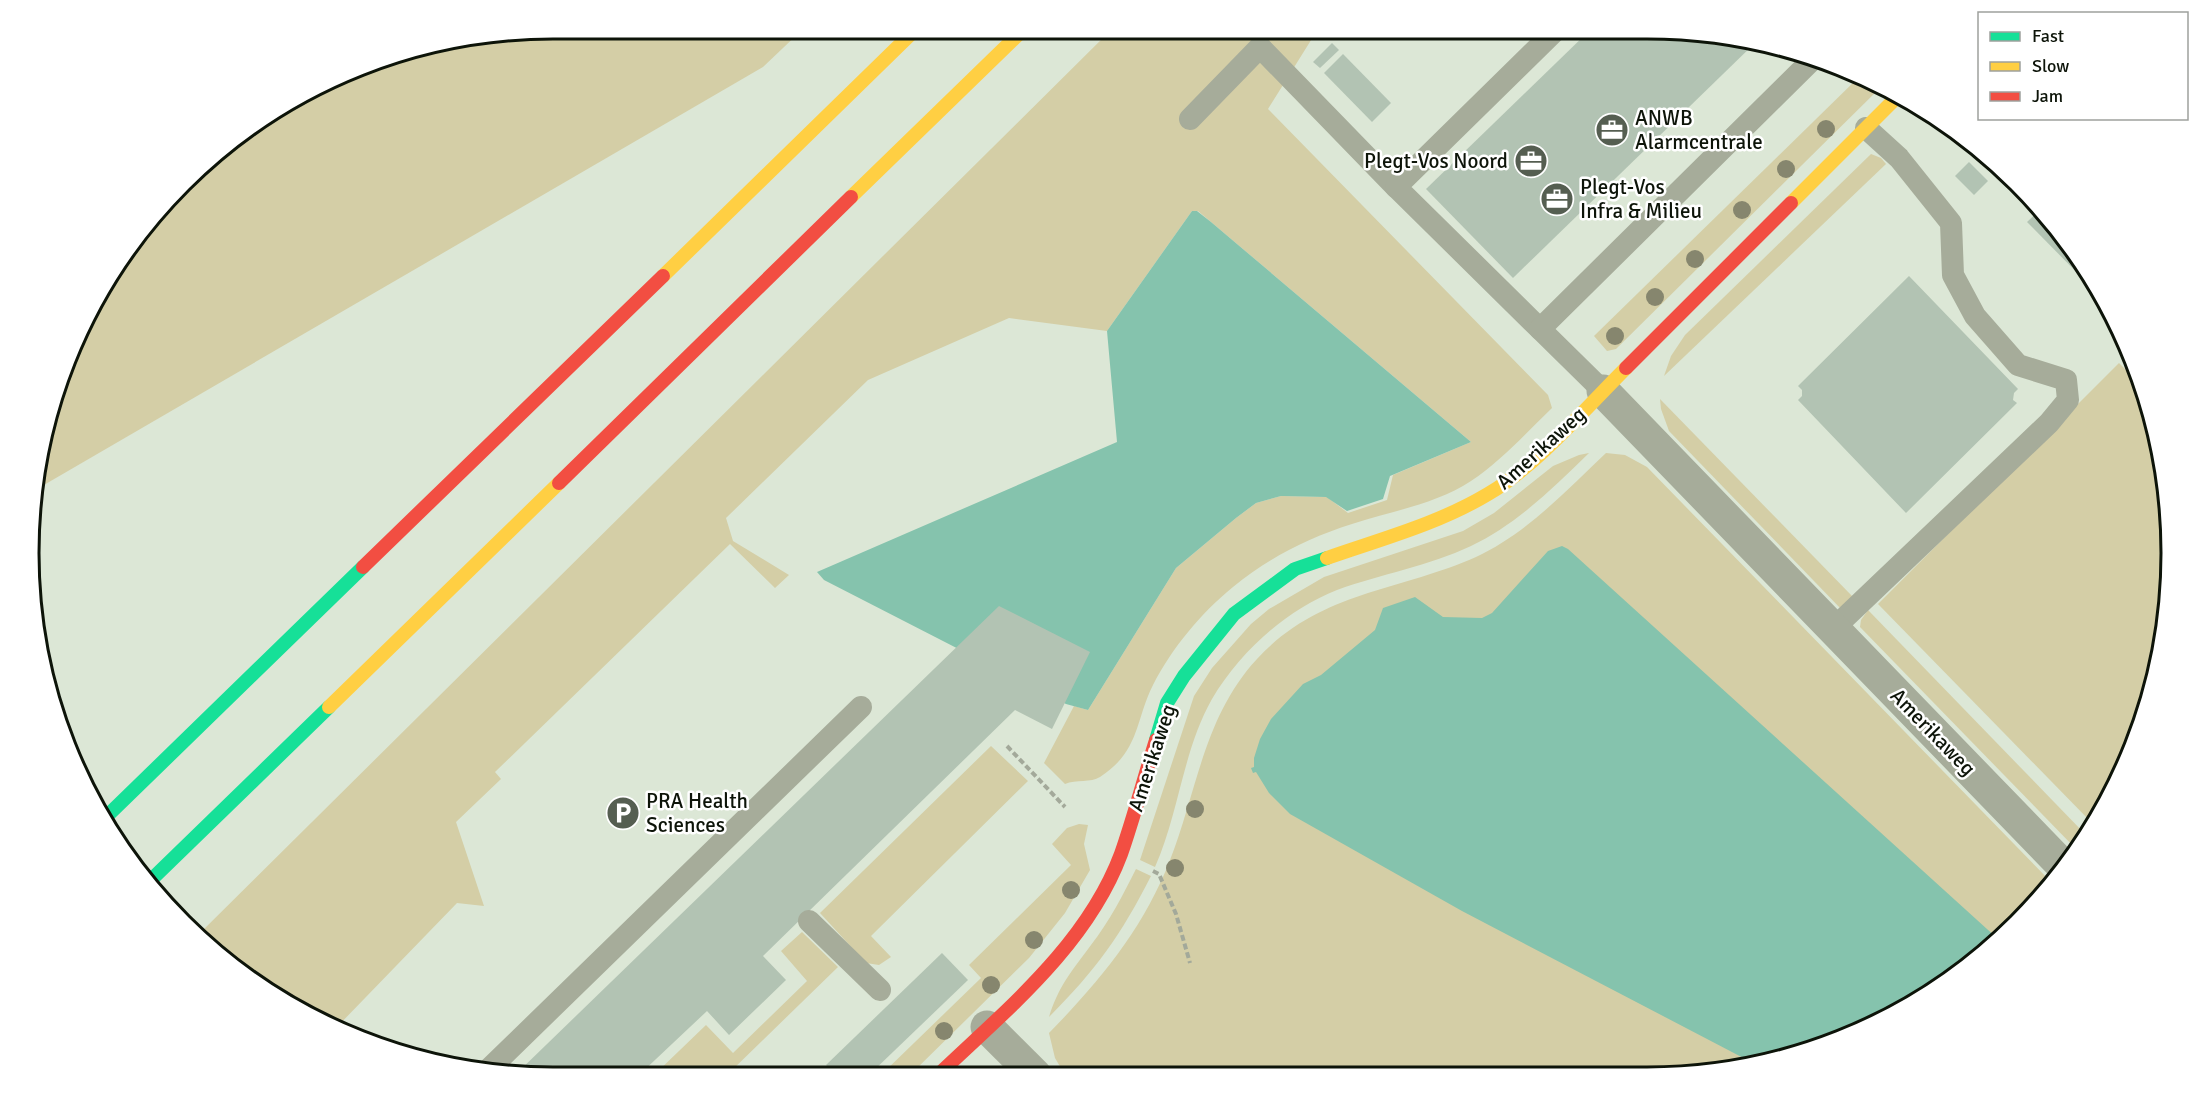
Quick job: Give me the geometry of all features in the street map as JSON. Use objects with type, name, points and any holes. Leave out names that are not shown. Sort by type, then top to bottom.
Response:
[{"type":"main road","points":[[110,813],[906,39]]},
{"type":"main road","points":[[154,877],[1014,39]]},
{"type":"main road","name":"Amerikaweg","points":[[946,1067],[1049,968],[1090,913],[1120,856],[1167,703],[1184,676],[1234,614],[1295,569],[1444,517],[1491,493],[1534,458],[1603,391],[1892,102]]},
{"type":"street","name":"Amerikaweg","points":[[1603,391],[2058,861]]},
{"type":"street","points":[[987,1027],[1027,1067]]},
{"type":"lane","points":[[1396,187],[1548,39]]},
{"type":"lane","points":[[1190,119],[1260,47],[1396,187],[1603,391]]},
{"type":"lane","points":[[1540,329],[1807,65]]},
{"type":"lane","points":[[1833,629],[2049,423],[2068,400],[2066,380],[2018,365],[1975,316],[1953,274],[1951,223],[1899,158],[1866,128]]},
{"type":"lane","points":[[494,1064],[861,707]]},
{"type":"lane","points":[[809,921],[880,990]]},
{"type":"path","points":[[1007,746],[1065,807]]},
{"type":"path","points":[[1120,856],[1159,874],[1176,914],[1190,963]]},
{"type":"shaded area","points":[[792,39],[763,67],[43,485],[57,420],[78,356],[108,296],[126,267],[167,214],[214,167],[240,145],[296,108],[356,78],[388,66],[453,49],[519,40]]},
{"type":"shaded area","points":[[1102,39],[1312,39],[1268,109],[1548,395],[1552,408],[1493,465],[1471,481],[1443,496],[1352,524],[1289,550],[1246,577],[1221,597],[1188,632],[1169,658],[1153,685],[1135,735],[1123,757],[1096,779],[1065,784],[1044,763],[1074,706],[1088,710],[1176,568],[1256,503],[1281,496],[1327,497],[1348,513],[1387,500],[1393,475],[1471,442],[1198,211],[1192,211],[1107,331],[1009,318],[868,380],[726,518],[733,541],[789,575],[775,588],[730,544],[495,772],[501,779],[456,822],[484,906],[457,903],[342,1022],[267,980],[240,961],[204,929]]},
{"type":"shaded area","points":[[1853,82],[1875,93],[1616,349],[1607,351],[1594,336]]},
{"type":"shaded area","points":[[1871,154],[1881,158],[1886,164],[1664,376],[1671,356],[1685,335]]},
{"type":"shaded area","points":[[1192,211],[1197,211],[1211,222],[1471,442],[1390,476],[1383,499],[1347,511],[1326,497],[1281,496],[1256,503],[1176,568],[1088,710],[1066,704],[824,580],[817,572],[1117,442],[1107,331]]},
{"type":"shaded area","points":[[2119,363],[2128,372],[2143,420],[2157,486],[2161,553],[2157,620],[2134,718],[2108,780],[2087,818],[1878,604]]},
{"type":"shaded area","points":[[1660,399],[1853,597],[1841,609],[1669,431]]},
{"type":"shaded area","points":[[1589,453],[1534,504],[1488,537],[1439,559],[1354,584],[1318,598],[1266,634],[1250,649],[1223,682],[1202,719],[1155,867],[1140,860],[1194,696],[1212,668],[1251,624],[1269,609],[1324,577],[1463,531],[1494,513],[1553,466]]},
{"type":"shaded area","points":[[1606,453],[1625,455],[1647,467],[2046,877],[1986,939],[1960,961],[1904,998],[1844,1028],[1812,1040],[1747,1057],[1714,1063],[1647,1067],[1060,1067],[1055,1058],[1049,1033],[1102,974],[1147,909],[1170,860],[1213,729],[1239,681],[1257,659],[1281,637],[1307,619],[1333,606],[1446,569],[1495,547],[1529,524]]},
{"type":"shaded area","points":[[1562,546],[1568,549],[1992,933],[1960,961],[1933,980],[1874,1014],[1812,1040],[1743,1058],[1462,911],[1290,814],[1269,793],[1251,768],[1254,767],[1254,758],[1260,739],[1271,719],[1303,684],[1321,675],[1375,630],[1383,608],[1415,597],[1443,617],[1482,618],[1492,613],[1548,551]]},
{"type":"shaded area","points":[[1868,610],[2080,829],[2071,844],[1860,627],[1861,620]]},
{"type":"shaded area","points":[[991,746],[1028,781],[871,936],[891,957],[879,965],[866,963],[820,913]]},
{"type":"shaded area","points":[[1079,824],[1088,825],[1084,844],[1090,870],[1065,913],[1029,958],[918,1067],[889,1067],[981,978],[969,965],[1071,865],[1052,844],[1067,828]]},
{"type":"shaded area","points":[[1136,869],[1151,876],[1129,916],[1094,967],[1049,1017],[1062,987],[1110,918]]},
{"type":"shaded area","points":[[802,932],[838,967],[735,1067],[662,1067],[706,1025],[733,1053],[807,981],[781,951]]},
{"type":"building","points":[[1581,39],[1681,40],[1748,49],[1513,278],[1426,189]]},
{"type":"building","points":[[1332,43],[1339,50],[1320,68],[1313,62]]},
{"type":"building","points":[[1343,54],[1391,103],[1372,122],[1324,73]]},
{"type":"building","points":[[1969,162],[1988,181],[1974,195],[1955,176]]},
{"type":"building","points":[[2034,215],[2055,240],[2078,274],[2027,222]]},
{"type":"building","points":[[1909,276],[2018,389],[2014,393],[2013,400],[2017,403],[1906,513],[1798,400],[1802,396],[1802,390],[1798,386]]},
{"type":"building","points":[[999,606],[1090,652],[1052,729],[1015,710],[763,956],[786,980],[729,1035],[707,1011],[648,1067],[524,1066]]},
{"type":"building","points":[[942,953],[968,980],[877,1067],[828,1067],[826,1065]]},
{"type":"traffic: fast","points":[[1156,740],[1167,703],[1184,676],[1234,614],[1295,569],[1327,558]]},
{"type":"traffic: fast","points":[[110,813],[363,567]]},
{"type":"traffic: fast","points":[[154,877],[329,707]]},
{"type":"traffic: slow","points":[[663,276],[906,39]]},
{"type":"traffic: slow","points":[[851,197],[1014,39]]},
{"type":"traffic: slow","points":[[1791,203],[1892,102]]},
{"type":"traffic: slow","points":[[1327,558],[1429,522],[1488,494],[1542,452],[1626,368]]},
{"type":"traffic: slow","points":[[329,707],[559,483]]},
{"type":"traffic: jam","points":[[559,483],[851,197]]},
{"type":"traffic: jam","points":[[1626,368],[1791,203]]},
{"type":"traffic: jam","points":[[363,567],[663,276]]},
{"type":"traffic: jam","points":[[947,1067],[1017,1001],[1066,947],[1088,918],[1121,854],[1156,740]]},
{"type":"place","name":"ANWB Alarmcentrale","points":[[1612,130]]},
{"type":"place","name":"Plegt-Vos Noord","points":[[1531,161]]},
{"type":"place","name":"Plegt-Vos Infra & Milieu","points":[[1557,199]]},
{"type":"place","name":"PRA Health Sciences","points":[[623,813]]}]
